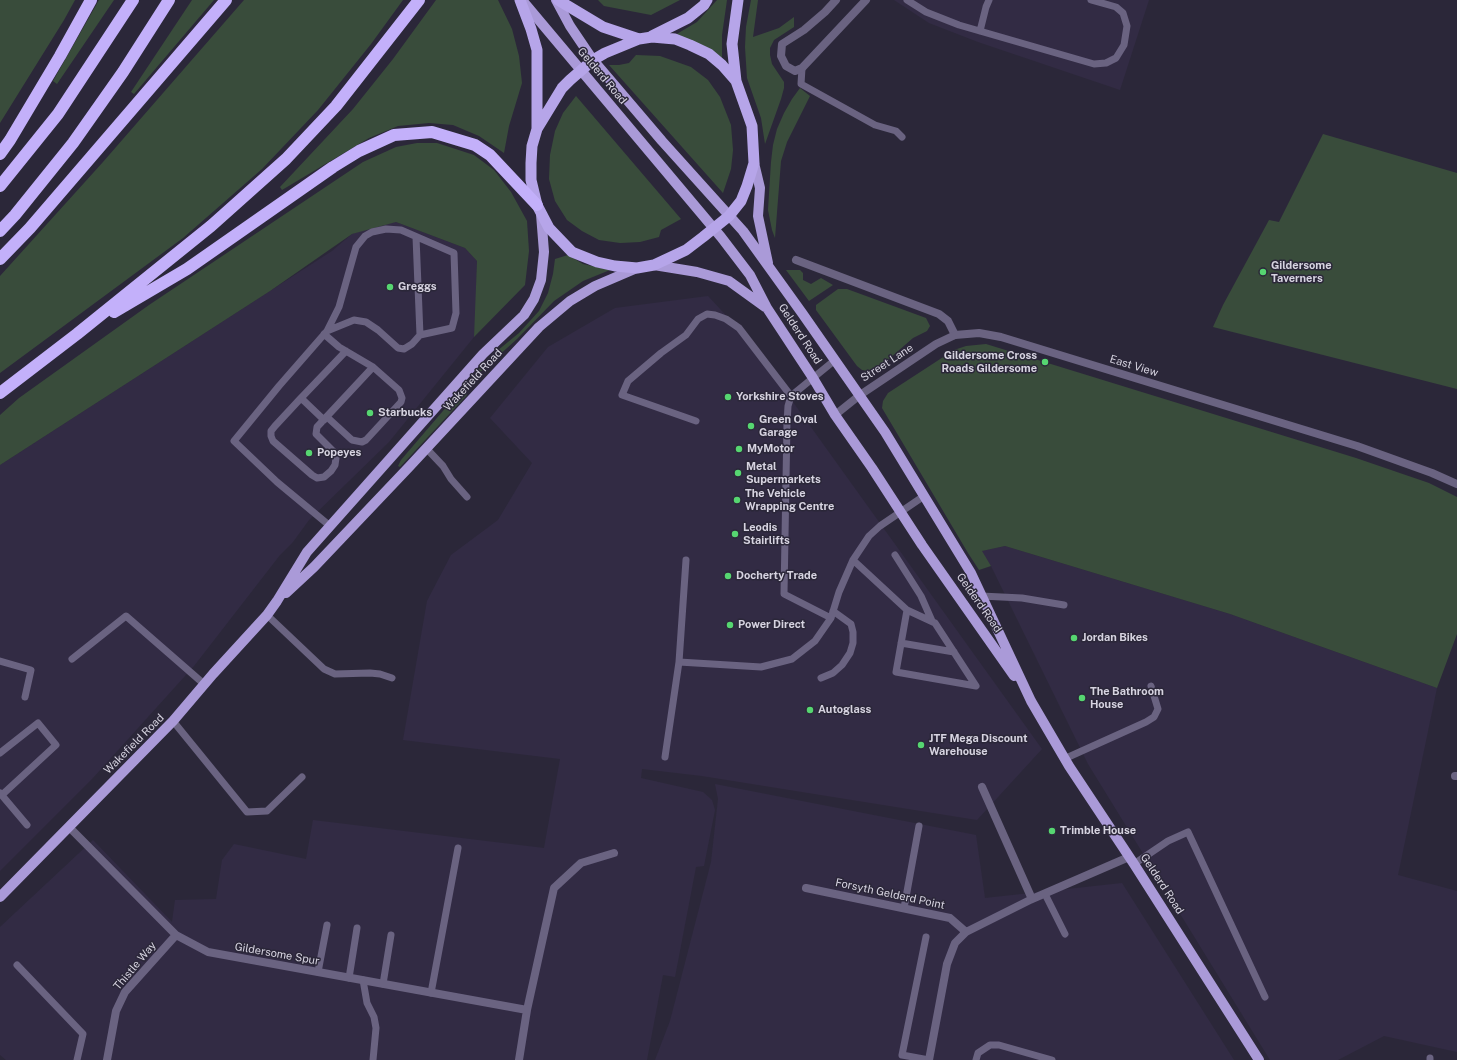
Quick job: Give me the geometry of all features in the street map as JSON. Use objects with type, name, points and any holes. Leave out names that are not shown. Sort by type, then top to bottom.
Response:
[{"type":"highway","points":[[0,154],[10,140],[60,56],[91,0]]},
{"type":"highway","points":[[0,186],[58,114],[133,0]]},
{"type":"highway","points":[[0,231],[15,215],[73,143],[123,72],[169,0]]},
{"type":"highway","points":[[0,259],[30,228],[226,0]]},
{"type":"highway","points":[[0,393],[77,334],[211,226],[286,159],[336,106],[419,0]]},
{"type":"highway","points":[[521,0],[537,50],[537,129]]},
{"type":"highway","name":"Gelderd Road","points":[[557,0],[603,27],[639,39]]},
{"type":"highway","points":[[652,37],[688,18],[704,5],[707,0]]},
{"type":"highway","points":[[736,81],[722,65],[709,54],[675,39],[652,37],[639,39],[615,48],[593,60],[562,88],[537,129],[532,146],[531,180],[539,209],[549,228],[572,252],[597,262],[615,266],[637,268],[654,265],[686,250],[729,216],[741,201],[754,163],[752,126],[736,81],[732,44],[738,0]]},
{"type":"highway","points":[[77,334],[187,269],[333,167],[359,151],[394,135],[432,132],[475,145],[490,155],[539,209]]},
{"type":"main road","name":"Gelderd Road","points":[[521,0],[714,229],[750,275],[767,308],[813,378],[835,415],[872,468],[922,545],[1031,701]]},
{"type":"main road","name":"Gelderd Road","points":[[557,0],[570,26],[593,60],[662,141],[743,231],[860,395],[971,574],[1031,701],[1064,759],[1260,1060]]},
{"type":"main road","points":[[754,163],[760,188],[758,216],[768,267]]},
{"type":"main road","name":"Wakefield Road","points":[[0,897],[173,721],[204,684],[267,615],[307,552],[483,354],[524,315],[534,299],[542,280],[544,252],[539,209]]},
{"type":"main road","points":[[654,265],[697,272],[729,280],[767,308]]},
{"type":"main road","name":"Wakefield Road","points":[[277,601],[314,567],[343,537],[544,322],[570,301],[595,286],[637,268]]},
{"type":"main road","points":[[330,526],[343,537]]},
{"type":"street","points":[[836,0],[825,12],[804,30],[782,44],[781,56],[786,66],[795,71],[802,68],[866,0]]},
{"type":"street","points":[[796,260],[813,270],[939,314],[948,321],[955,335]]},
{"type":"street","name":"East View","points":[[955,335],[979,333],[1001,337],[1357,446],[1432,473],[1457,484]]},
{"type":"street","name":"Street Lane","points":[[835,415],[860,395],[936,344],[955,335]]},
{"type":"street","points":[[982,787],[1032,900]]},
{"type":"street","name":"Gildersome Spur","points":[[69,827],[176,935],[208,952],[527,1010]]},
{"type":"street","points":[[519,1060],[527,1010],[554,888],[582,863],[614,853]]},
{"type":"street","points":[[929,1060],[947,964],[955,943],[966,932],[1045,894],[1131,860]]},
{"type":"street","name":"Forsyth Gelderd Point","points":[[806,888],[950,918],[966,932]]},
{"type":"street","name":"Thistle Way","points":[[107,1060],[116,1011],[125,992],[176,935]]},
{"type":"lane","points":[[907,0],[926,12],[959,25],[1094,64],[1106,62],[1116,58],[1124,45],[1127,26],[1123,13],[1116,7],[1091,0]]},
{"type":"lane","points":[[980,31],[989,0]]},
{"type":"lane","points":[[802,68],[801,84],[875,125],[896,131],[902,137]]},
{"type":"lane","points":[[326,333],[354,320],[366,322],[378,330],[398,348],[404,350],[420,336],[452,328],[456,313],[454,253],[401,230],[386,229],[372,232],[365,236],[356,248],[339,307],[326,333],[234,441],[277,482],[330,526]]},
{"type":"lane","points":[[416,237],[420,336]]},
{"type":"lane","points":[[696,421],[622,395],[628,381],[661,353],[686,335],[698,319],[707,314],[726,319],[739,328],[791,396]]},
{"type":"lane","points":[[301,398],[352,440],[362,442],[366,440],[401,402],[402,398],[399,390],[373,367],[339,347],[326,333]]},
{"type":"lane","points":[[346,351],[271,431],[270,436],[273,441],[317,478],[324,477],[333,468],[336,458],[334,452],[316,434],[315,430],[373,367]]},
{"type":"lane","points":[[831,618],[784,594],[788,406],[791,396],[835,360]]},
{"type":"lane","points":[[426,448],[443,466],[451,479],[467,497]]},
{"type":"lane","points":[[679,662],[761,667],[792,659],[815,641],[831,618],[839,592],[853,560],[869,536],[880,526],[924,496]]},
{"type":"lane","points":[[894,555],[921,596],[932,621]]},
{"type":"lane","points":[[665,757],[679,662],[686,560]]},
{"type":"lane","points":[[853,560],[907,610],[935,622],[976,686],[896,672],[907,610]]},
{"type":"lane","points":[[982,596],[1022,598],[1064,605]]},
{"type":"lane","points":[[821,678],[833,673],[842,665],[850,653],[853,643],[851,624],[845,618],[833,611]]},
{"type":"lane","points":[[267,615],[324,669],[335,674],[370,673],[380,674],[392,678]]},
{"type":"lane","points":[[72,659],[126,616],[204,684]]},
{"type":"lane","points":[[901,643],[954,652]]},
{"type":"lane","points":[[0,661],[31,670],[25,697]]},
{"type":"lane","points":[[1064,759],[1154,717],[1158,709],[1151,686]]},
{"type":"lane","points":[[173,721],[247,812],[268,811],[302,777]]},
{"type":"lane","points":[[0,754],[38,722],[56,745],[1,794],[27,825]]},
{"type":"lane","points":[[904,908],[920,826]]},
{"type":"lane","points":[[1131,860],[1188,832],[1265,997]]},
{"type":"lane","points":[[430,993],[458,848]]},
{"type":"lane","points":[[1045,894],[1066,934]]},
{"type":"lane","points":[[318,972],[327,925]]},
{"type":"lane","points":[[349,978],[357,928]]},
{"type":"lane","points":[[383,984],[391,935]]},
{"type":"lane","points":[[926,937],[902,1055],[929,1060]]},
{"type":"lane","points":[[17,965],[83,1034],[77,1060]]},
{"type":"lane","points":[[363,980],[367,1003],[374,1017],[376,1028],[373,1060]]},
{"type":"lane","points":[[976,1060],[978,1052],[990,1045],[998,1045],[1052,1060]]},
{"type":"shaded area","points":[[894,0],[1149,0],[1120,90],[978,42],[929,23]]},
{"type":"shaded area","points":[[396,222],[465,248],[477,261],[474,337],[389,442],[309,520],[194,666],[92,779],[0,871],[0,465],[332,251],[352,234],[383,223]]},
{"type":"shaded area","points":[[708,296],[747,338],[1042,749],[977,820],[702,776],[642,769],[641,778],[703,792],[712,800],[715,810],[704,866],[696,867],[675,977],[663,975],[647,1060],[6,1060],[0,1055],[0,927],[93,840],[172,922],[175,900],[216,899],[222,860],[234,844],[306,859],[313,820],[544,848],[560,759],[403,740],[427,601],[451,555],[498,520],[532,463],[490,418],[548,347],[615,308]]},
{"type":"shaded area","points":[[1005,546],[1230,614],[1437,688],[1398,875],[1457,891],[1457,1052],[1384,1036],[1338,1060],[1270,1060],[1088,764],[991,566],[981,551]]},
{"type":"shaded area","points":[[715,784],[976,835],[985,898],[1122,883],[1234,1060],[655,1060],[670,1021],[711,862],[718,799]]},
{"type":"green space","points":[[0,0],[75,0],[0,123]]},
{"type":"green space","points":[[99,0],[114,0],[57,84],[53,81]]},
{"type":"green space","points":[[192,0],[214,0],[134,94],[131,92]]},
{"type":"green space","points":[[244,0],[403,0],[371,44],[318,110],[262,169],[183,238],[0,373],[0,276],[103,162]]},
{"type":"green space","points":[[436,0],[498,0],[512,29],[519,56],[522,83],[509,126],[504,153],[479,136],[453,125],[429,123],[398,126],[369,138],[282,190],[280,187],[353,109],[393,59]]},
{"type":"green space","points":[[598,0],[680,0],[651,15],[604,6]]},
{"type":"green space","points":[[717,0],[727,0],[722,35],[722,60],[675,35],[697,22]]},
{"type":"green space","points":[[751,0],[758,0],[753,37],[779,28],[794,17],[794,27],[774,40],[770,48],[772,64],[784,82],[784,88],[765,144],[761,118],[747,78],[745,47],[746,27]]},
{"type":"green space","points":[[636,55],[660,56],[691,67],[708,80],[720,97],[731,125],[733,150],[731,169],[723,193],[609,65],[629,63]]},
{"type":"green space","points":[[800,88],[810,96],[787,142],[781,161],[775,238],[768,210],[773,145],[777,129],[784,113]]},
{"type":"green space","points":[[576,96],[681,219],[661,230],[659,237],[640,242],[620,243],[599,240],[582,231],[567,220],[555,201],[549,179],[550,155],[555,131],[563,113]]},
{"type":"green space","points":[[1323,134],[1457,173],[1457,389],[1213,327],[1223,305],[1269,220],[1279,222]]},
{"type":"green space","points":[[417,143],[437,143],[474,155],[494,170],[511,192],[527,221],[529,251],[525,285],[474,337],[477,261],[465,248],[396,222],[352,234],[270,291],[0,465],[0,415],[19,398],[149,305],[363,162],[396,147]]},
{"type":"green space","points":[[568,255],[583,264],[610,270],[583,281],[554,301],[517,339],[476,376],[475,373],[497,351],[519,333],[539,311],[548,293],[555,259]]},
{"type":"green space","points":[[786,270],[800,270],[803,273],[803,280],[811,284],[821,278],[833,285],[809,301]]},
{"type":"green space","points":[[838,289],[847,289],[926,318],[930,326],[927,331],[913,338],[882,365],[868,371],[862,370],[857,366],[816,310],[816,305]]},
{"type":"green space","points":[[986,344],[1356,458],[1429,483],[1457,497],[1457,634],[1437,688],[1230,614],[1005,546],[982,551],[991,566],[979,570],[882,408],[883,401],[888,393],[954,350],[966,346]]},
{"type":"green space","points":[[460,391],[465,391],[467,395],[400,467],[398,466],[401,460]]},
{"type":"place","name":"Gildersome Taverners","points":[[1263,272]]},
{"type":"place","name":"Greggs","points":[[390,287]]},
{"type":"place","name":"Gildersome Cross Roads Gildersome","points":[[1045,362]]},
{"type":"place","name":"Yorkshire Stoves","points":[[728,397]]},
{"type":"place","name":"Starbucks","points":[[370,413]]},
{"type":"place","name":"Green Oval Garage","points":[[751,426]]},
{"type":"place","name":"MyMotor","points":[[739,449]]},
{"type":"place","name":"Popeyes","points":[[309,453]]},
{"type":"place","name":"Metal Supermarkets","points":[[738,473]]},
{"type":"place","name":"The Vehicle Wrapping Centre","points":[[737,500]]},
{"type":"place","name":"Leodis Stairlifts","points":[[735,534]]},
{"type":"place","name":"Docherty Trade","points":[[728,576]]},
{"type":"place","name":"Power Direct","points":[[730,625]]},
{"type":"place","name":"Jordan Bikes","points":[[1074,638]]},
{"type":"place","name":"The Bathroom House","points":[[1082,698]]},
{"type":"place","name":"Autoglass","points":[[810,710]]},
{"type":"place","name":"JTF Mega Discount Warehouse","points":[[921,745]]},
{"type":"place","name":"Trimble House","points":[[1052,831]]}]
